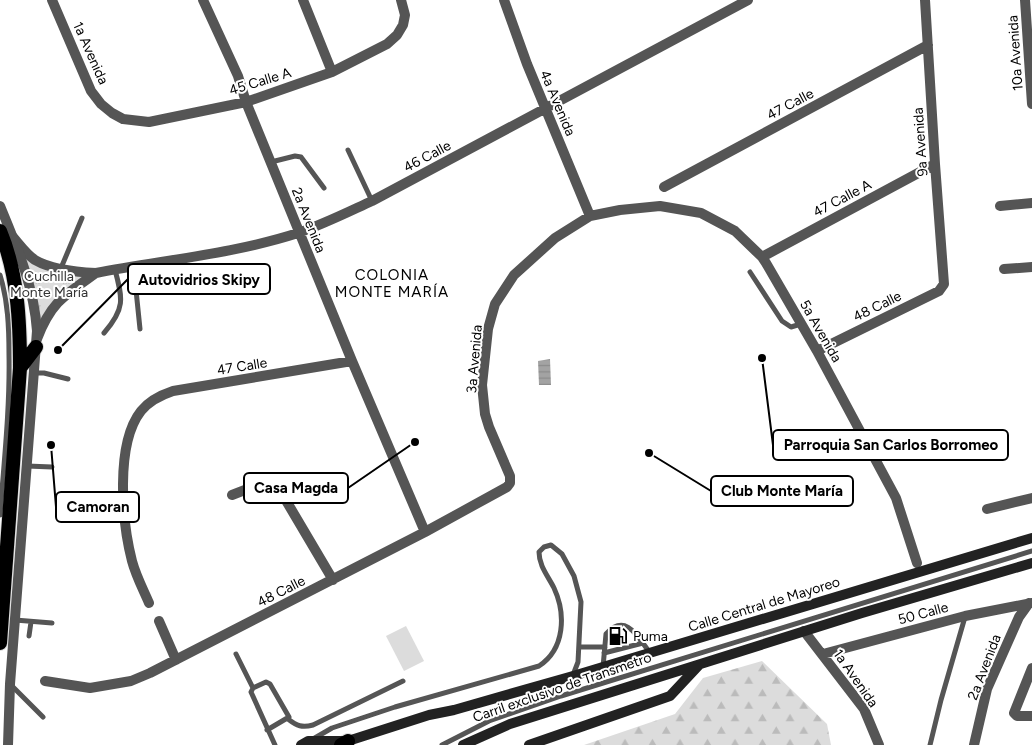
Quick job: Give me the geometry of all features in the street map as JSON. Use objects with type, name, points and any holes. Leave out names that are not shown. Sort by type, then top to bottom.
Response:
[{"type":"highway","points":[[0,643],[20,368],[20,328],[6,234]]},
{"type":"highway","points":[[20,368],[36,344]]},
{"type":"main road","name":"Calle Central de Mayoreo","points":[[305,743],[345,743],[429,715],[454,710],[604,667],[1032,538]]},
{"type":"main road","points":[[463,745],[510,724],[804,631],[1032,563]]},
{"type":"main road","points":[[529,745],[670,696],[700,664]]},
{"type":"street","name":"1a Avenida","points":[[52,0],[91,91],[101,104],[112,113]]},
{"type":"street","name":"2a Avenida","points":[[203,0],[238,76],[246,102],[270,162],[425,532]]},
{"type":"street","points":[[303,0],[332,72]]},
{"type":"street","name":"45 Calle A","points":[[112,113],[123,119],[149,122],[246,102],[332,72],[388,44],[397,36],[405,16],[401,0]]},
{"type":"street","name":"4a Avenida","points":[[504,0],[527,64],[590,216]]},
{"type":"street","name":"46 Calle","points":[[6,234],[26,253],[44,264],[77,272],[96,273],[260,244],[299,232],[337,218],[372,201],[748,0]]},
{"type":"street","name":"9a Avenida","points":[[925,0],[935,164],[946,281]]},
{"type":"street","name":"10a Avenida","points":[[1025,0],[1032,104]]},
{"type":"street","name":"47 Calle","points":[[664,187],[928,45]]},
{"type":"street","name":"47 Calle A","points":[[762,257],[935,164]]},
{"type":"street","points":[[1000,206],[1032,203]]},
{"type":"street","points":[[0,206],[6,234],[31,287],[36,318],[34,373],[14,620],[8,745]]},
{"type":"street","name":"5a Avenida","points":[[590,216],[620,210],[660,206],[701,213],[735,232],[762,257],[802,324],[896,498],[917,563]]},
{"type":"street","name":"3a Avenida","points":[[510,476],[486,414],[482,385],[488,329],[495,304],[514,275],[555,238],[590,216]]},
{"type":"street","points":[[1004,269],[1032,267]]},
{"type":"street","name":"46 Calle","points":[[36,344],[43,324],[57,302],[96,273]]},
{"type":"street","name":"48 Calle","points":[[817,351],[939,291],[946,281]]},
{"type":"street","name":"47 Calle","points":[[149,603],[140,586],[132,561],[126,534],[123,502],[124,460],[128,438],[142,411],[162,395],[173,391],[352,361]]},
{"type":"street","name":"48 Calle","points":[[45,681],[90,688],[131,681],[176,660],[425,532],[507,487],[510,483],[510,476]]},
{"type":"street","points":[[232,495],[268,481],[274,482],[333,580]]},
{"type":"street","points":[[987,509],[1032,498]]},
{"type":"street","name":"2a Avenida","points":[[974,745],[987,689],[1019,617],[1031,603]]},
{"type":"street","name":"50 Calle","points":[[823,654],[965,616],[1031,603]]},
{"type":"street","points":[[159,622],[176,660]]},
{"type":"street","name":"1a Avenida","points":[[804,631],[864,708],[879,745]]},
{"type":"street","points":[[1031,673],[1014,713],[1017,716],[1032,716]]},
{"type":"lane","points":[[348,150],[372,201]]},
{"type":"lane","points":[[270,162],[295,156],[301,157],[324,188]]},
{"type":"lane","points":[[61,268],[82,218]]},
{"type":"lane","points":[[128,268],[136,290],[140,329]]},
{"type":"lane","points":[[104,333],[113,322],[121,302],[121,292],[115,270]]},
{"type":"lane","points":[[750,272],[782,321],[791,327],[802,324]]},
{"type":"lane","points":[[0,276],[9,330],[10,374],[0,515]]},
{"type":"lane","points":[[34,373],[44,373],[68,379]]},
{"type":"lane","points":[[26,466],[52,467]]},
{"type":"lane","points":[[305,743],[332,728],[396,707],[539,666],[547,661],[559,641],[562,615],[555,589],[539,561],[539,552],[544,547],[550,545],[562,554],[574,576],[580,602],[578,662],[573,676]]},
{"type":"lane","name":"Carril exclusivo de Transmetro","points":[[444,744],[489,721],[561,696],[1032,551]]},
{"type":"lane","points":[[930,745],[965,616]]},
{"type":"lane","points":[[14,620],[52,624]]},
{"type":"lane","points":[[29,636],[31,622]]},
{"type":"lane","points":[[604,667],[606,634],[610,628],[624,625],[630,626],[650,653]]},
{"type":"lane","points":[[579,647],[604,650],[643,643]]},
{"type":"lane","points":[[236,654],[253,688]]},
{"type":"lane","points":[[288,719],[296,725],[304,727],[313,725],[403,681]]},
{"type":"lane","points":[[275,745],[251,695],[250,692],[253,688],[266,682],[270,684],[289,715],[288,719]]},
{"type":"lane","points":[[10,684],[43,717]]},
{"type":"lane","points":[[267,730],[288,719]]},
{"type":"green space","name":"Cuchilla Monte María","points":[[24,253],[42,265],[96,273],[41,323]]},
{"type":"green space","points":[[406,626],[424,661],[404,671],[386,636]]},
{"type":"green space","points":[[762,661],[827,724],[831,745],[584,745],[675,714],[703,678]]},
{"type":"shaded area","points":[[550,359],[551,385],[539,385],[538,361]]},
{"type":"place","name":"Autovidrios Skipy","points":[[58,350]]},
{"type":"place","name":"Parroquia San Carlos Borromeo","points":[[762,358]]},
{"type":"place","name":"Casa Magda","points":[[415,442]]},
{"type":"place","name":"Camoran","points":[[51,445]]},
{"type":"place","name":"Club Monte María","points":[[649,453]]},
{"type":"place","name":"Puma","points":[[618,636]]},
{"type":"district","name":"COLONIA MONTE MARÍA","points":[[392,284]]}]
